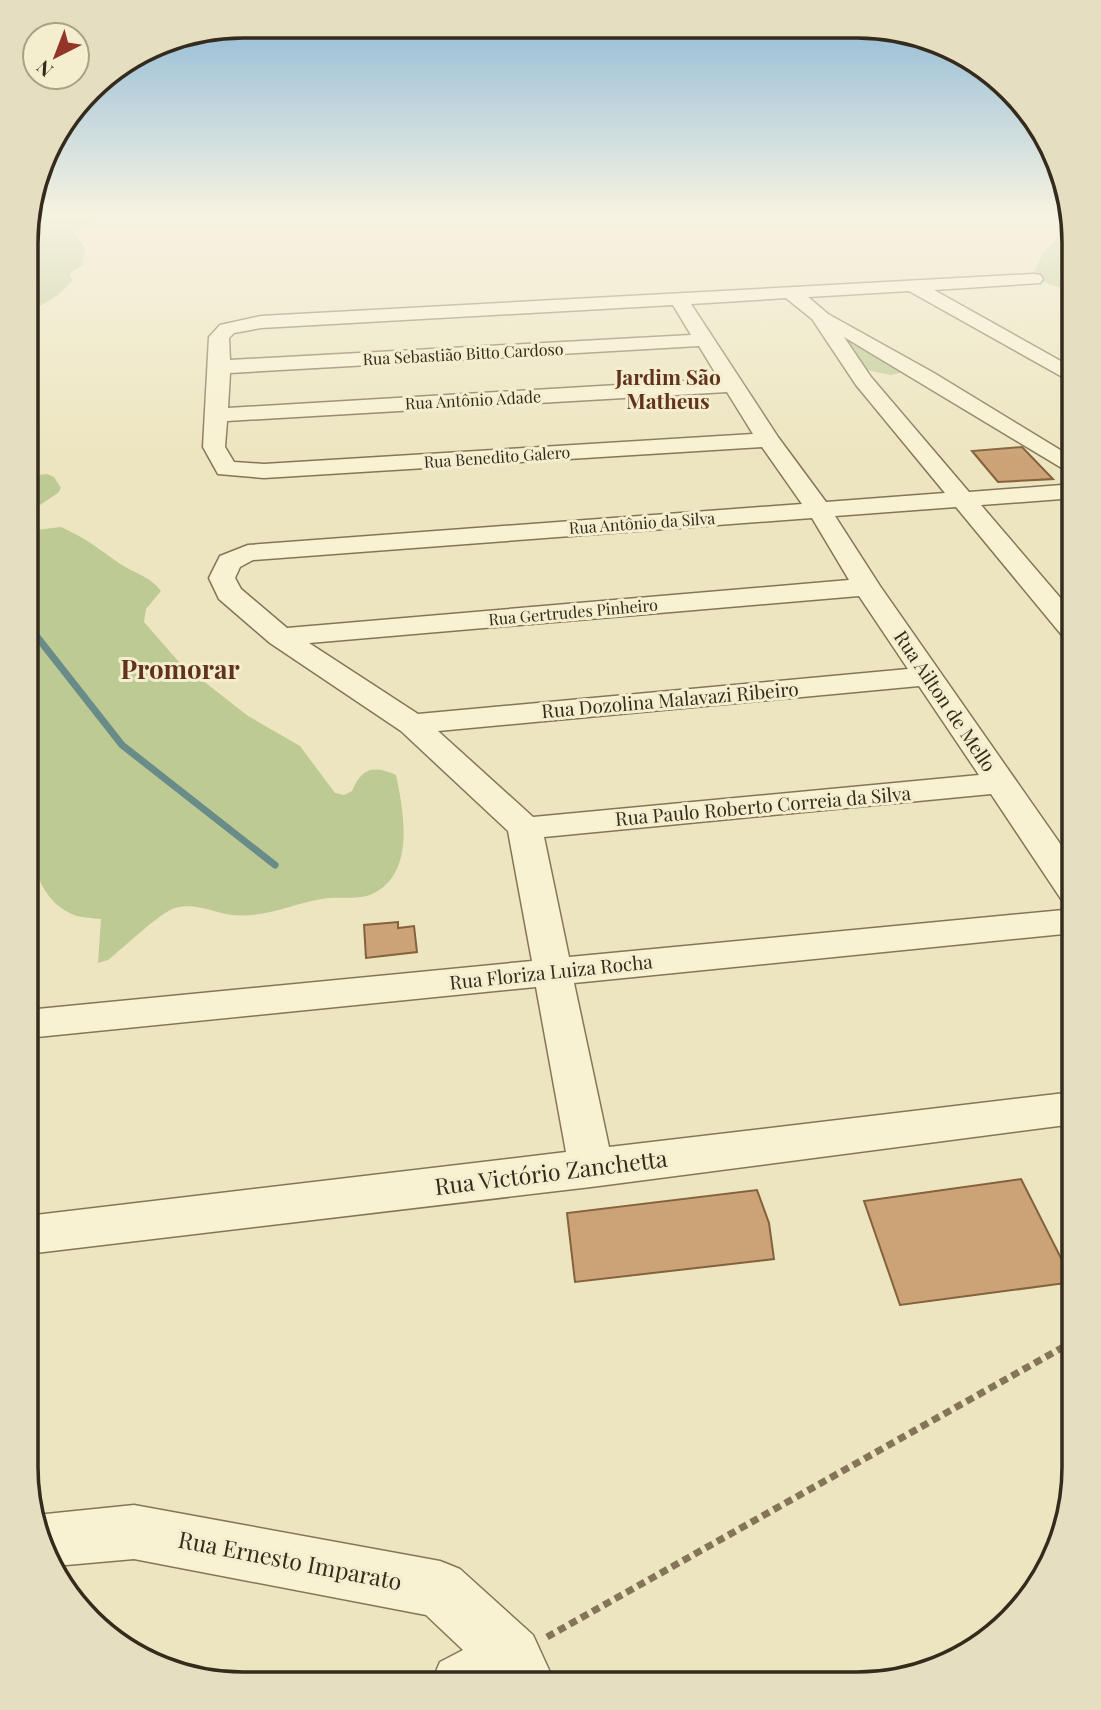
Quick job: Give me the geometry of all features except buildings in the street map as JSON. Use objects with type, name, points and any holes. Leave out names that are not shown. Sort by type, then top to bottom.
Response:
[{"type":"street","points":[[215,415],[220,367],[219,337],[227,329],[261,322],[700,297]]},
{"type":"street","points":[[796,297],[819,315],[927,377],[1062,461]]},
{"type":"street","points":[[932,297],[1062,371]]},
{"type":"street","name":"Rua Ailton de Mello","points":[[678,298],[768,440],[819,510],[867,587],[1062,873]]},
{"type":"street","points":[[819,315],[863,381],[1062,617]]},
{"type":"street","name":"Rua Sebastião Bitto Cardoso","points":[[220,367],[705,340]]},
{"type":"street","points":[[863,381],[927,377]]},
{"type":"street","name":"Rua Antônio Adade","points":[[215,415],[732,385]]},
{"type":"street","name":"Rua Benedito Galero","points":[[215,415],[214,447],[226,469],[277,471],[768,440]]},
{"type":"street","name":"Rua Antônio da Silva","points":[[280,637],[229,593],[222,578],[229,562],[248,553],[1062,492]]},
{"type":"street","name":"Rua Gertrudes Pinheiro","points":[[280,637],[867,587]]},
{"type":"street","points":[[280,637],[412,724],[525,828],[591,1169]]},
{"type":"street","name":"Rua Dozolina Malavazi Ribeiro","points":[[412,724],[928,676]]},
{"type":"street","name":"Rua Paulo Roberto Correia da Silva","points":[[525,828],[1001,783]]},
{"type":"street","name":"Rua Floriza Luiza Rocha","points":[[38,1023],[1062,923]]},
{"type":"street","name":"Rua Victório Zanchetta","points":[[38,1233],[591,1169],[1062,1110]]},
{"type":"street","name":"Rua Ernesto Imparato","points":[[52,1539],[134,1532],[440,1589],[519,1670]]},
{"type":"path","points":[[519,1670],[1062,1348]]},
{"type":"green space","points":[[38,297],[55,297],[38,307]]},
{"type":"green space","points":[[835,327],[904,372],[890,375],[863,369]]},
{"type":"green space","points":[[38,475],[54,477],[61,488],[38,506]]},
{"type":"green space","points":[[61,527],[156,586],[161,591],[146,609],[144,622],[179,662],[248,716],[300,746],[335,793],[344,795],[352,791],[360,777],[369,771],[381,770],[396,775],[402,807],[403,842],[401,859],[395,874],[385,886],[370,895],[322,899],[267,913],[233,915],[182,906],[169,911],[108,960],[98,963],[101,919],[74,915],[61,908],[43,887],[38,876],[38,530]]},
{"type":"waterway","points":[[38,638],[122,745],[275,865]]},
{"type":"district","name":"Jardim São Matheus","points":[[668,390]]},
{"type":"district","name":"Promorar","points":[[180,670]]}]
